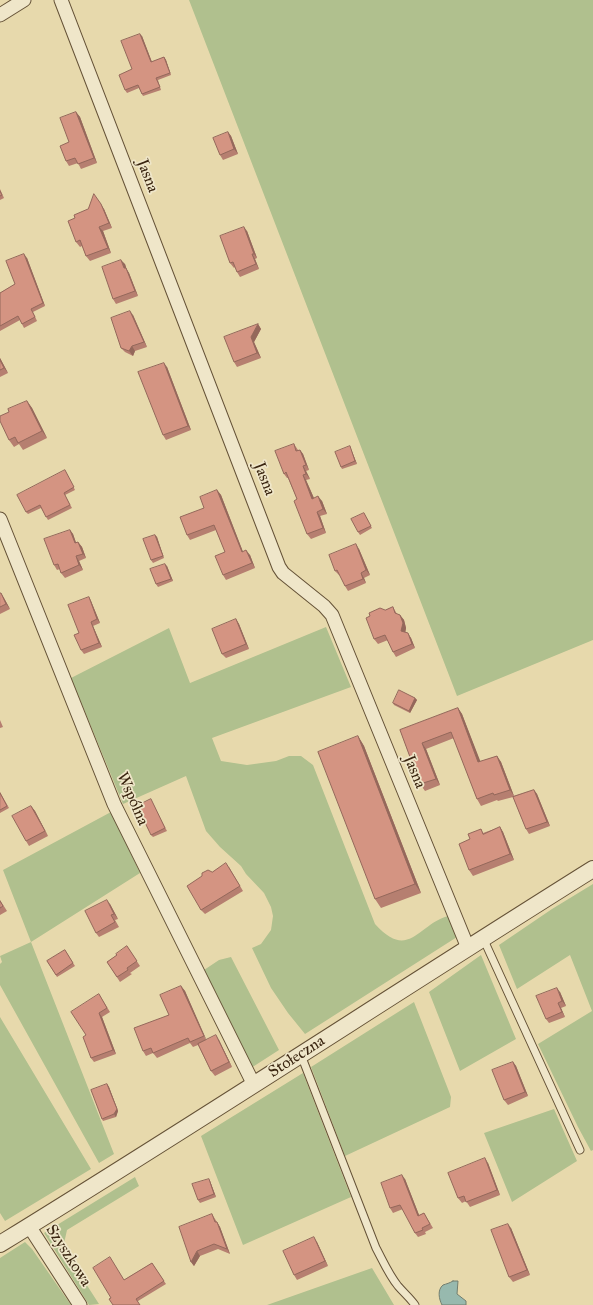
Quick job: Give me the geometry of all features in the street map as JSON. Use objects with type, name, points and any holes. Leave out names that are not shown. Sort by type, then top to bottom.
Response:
[{"type":"street","points":[[0,15],[24,0]]},
{"type":"street","name":"Jasna","points":[[61,0],[279,568],[283,573],[324,606],[332,615],[468,948]]},
{"type":"street","name":"Wspólna","points":[[0,519],[114,804],[254,1085]]},
{"type":"street","name":"Stołeczna","points":[[0,1244],[254,1085],[593,869]]},
{"type":"street","name":"Szyszkowa","points":[[29,1226],[80,1305]]},
{"type":"lane","points":[[483,938],[580,1150]]},
{"type":"lane","points":[[301,1054],[376,1248],[395,1281],[415,1305]]},
{"type":"green space","points":[[189,0],[593,0],[593,640],[457,696]]},
{"type":"green space","points":[[326,627],[351,687],[212,738],[221,761],[247,765],[276,761],[289,756],[301,756],[313,765],[375,924],[387,935],[396,940],[405,940],[413,937],[437,920],[448,916],[457,937],[305,1034],[271,988],[252,948],[261,944],[271,930],[273,916],[271,907],[264,893],[246,874],[241,866],[220,847],[206,831],[186,776],[123,804],[71,678],[169,628],[190,683]]},
{"type":"green space","points":[[111,812],[140,873],[31,942],[3,870]]},
{"type":"green space","points":[[593,884],[593,1150],[591,1151],[538,1044],[592,1011],[570,955],[517,989],[499,945],[552,909]]},
{"type":"green space","points":[[31,942],[114,1154],[99,1163],[0,985],[0,964],[2,962],[0,956]]},
{"type":"green space","points":[[481,955],[516,1039],[460,1071],[429,992]]},
{"type":"green space","points":[[231,957],[279,1050],[251,1068],[204,970],[219,960]]},
{"type":"green space","points":[[414,1002],[451,1097],[450,1107],[345,1156],[311,1067]]},
{"type":"green space","points":[[0,1017],[91,1169],[5,1221],[0,1213]]},
{"type":"green space","points":[[303,1073],[351,1197],[243,1245],[201,1136]]},
{"type":"green space","points":[[554,1109],[577,1161],[512,1202],[484,1133]]},
{"type":"green space","points":[[135,1177],[139,1186],[67,1230],[63,1248],[99,1304],[89,1305],[44,1233]]},
{"type":"green space","points":[[25,1242],[32,1249],[71,1305],[0,1305],[0,1258]]},
{"type":"green space","points":[[372,1268],[394,1305],[267,1305]]},
{"type":"water","points":[[453,1281],[458,1281],[457,1294],[466,1301],[466,1305],[442,1305],[439,1297],[440,1289],[443,1285]]},
{"type":"building","points":[[140,34],[151,62],[164,57],[170,73],[156,78],[160,87],[142,94],[138,85],[125,90],[119,75],[132,69],[121,41]]},
{"type":"building","points":[[76,112],[94,158],[78,164],[75,158],[66,161],[60,146],[69,142],[60,118]]},
{"type":"building","points":[[228,132],[234,149],[220,155],[213,138]]},
{"type":"building","points":[[94,194],[101,204],[109,223],[99,227],[108,248],[86,256],[80,240],[76,242],[68,221],[75,218],[74,215],[88,209]]},
{"type":"building","points":[[244,227],[256,264],[237,272],[233,262],[230,263],[220,236]]},
{"type":"building","points":[[24,254],[43,303],[31,309],[35,317],[22,324],[18,316],[0,326],[0,293],[15,284],[6,261]]},
{"type":"building","points":[[121,260],[124,268],[126,268],[135,291],[113,299],[102,267]]},
{"type":"building","points":[[130,311],[144,342],[132,346],[129,351],[121,348],[111,318]]},
{"type":"building","points":[[258,324],[251,337],[257,353],[234,362],[224,337]]},
{"type":"building","points":[[0,360],[4,368],[0,370]]},
{"type":"building","points":[[164,363],[188,426],[163,435],[138,372]]},
{"type":"building","points":[[27,401],[42,431],[18,443],[15,437],[9,440],[0,421],[0,416],[9,412],[8,409]]},
{"type":"building","points":[[294,444],[296,451],[300,450],[306,465],[303,466],[306,474],[303,475],[312,499],[318,496],[323,509],[317,512],[323,528],[307,534],[294,501],[297,499],[286,472],[284,474],[275,451]]},
{"type":"building","points":[[350,446],[355,461],[341,467],[335,452]]},
{"type":"building","points":[[65,470],[74,487],[64,493],[70,505],[46,517],[40,505],[26,512],[17,495]]},
{"type":"building","points":[[217,490],[242,552],[246,550],[252,563],[223,575],[215,556],[225,552],[214,525],[187,535],[180,517],[204,508],[200,497]]},
{"type":"building","points":[[364,513],[371,526],[358,532],[351,519]]},
{"type":"building","points":[[70,530],[75,543],[78,542],[83,554],[76,556],[79,565],[61,573],[58,564],[54,565],[44,539]]},
{"type":"building","points":[[155,535],[163,556],[151,560],[143,539]]},
{"type":"building","points":[[356,544],[366,570],[361,573],[363,579],[345,586],[337,570],[335,571],[329,555]]},
{"type":"building","points":[[165,564],[171,579],[156,584],[150,569]]},
{"type":"building","points":[[0,593],[6,604],[0,607]]},
{"type":"building","points":[[89,597],[97,619],[91,622],[99,643],[81,650],[74,635],[79,633],[68,605]]},
{"type":"building","points":[[393,607],[395,613],[400,615],[403,623],[401,631],[408,633],[412,644],[393,652],[385,635],[374,639],[366,618],[370,616],[369,613],[380,608],[385,610]]},
{"type":"building","points":[[236,619],[246,644],[222,654],[212,629]]},
{"type":"building","points":[[399,690],[415,698],[409,711],[393,703]]},
{"type":"building","points":[[458,708],[478,762],[497,756],[510,790],[494,795],[493,793],[477,799],[451,732],[422,743],[436,779],[420,784],[400,730]]},
{"type":"building","points":[[358,736],[415,884],[375,899],[318,752]]},
{"type":"building","points":[[534,790],[547,822],[526,829],[513,797]]},
{"type":"building","points":[[0,793],[7,806],[0,810]]},
{"type":"building","points":[[151,799],[165,828],[151,835],[137,806]]},
{"type":"building","points":[[31,806],[45,831],[26,841],[12,816]]},
{"type":"building","points":[[500,827],[510,854],[469,870],[459,844],[470,839],[468,834],[481,829],[483,834]]},
{"type":"building","points":[[226,863],[240,886],[201,910],[187,886],[202,876],[202,873],[208,870],[212,872]]},
{"type":"building","points":[[107,900],[114,914],[111,915],[115,922],[96,933],[85,911]]},
{"type":"building","points":[[0,901],[3,906],[0,908]]},
{"type":"building","points":[[127,946],[137,961],[127,968],[128,970],[117,977],[107,962]]},
{"type":"building","points":[[65,950],[73,963],[56,975],[47,961]]},
{"type":"building","points":[[181,986],[204,1036],[190,1042],[188,1038],[153,1053],[151,1048],[143,1051],[134,1028],[169,1015],[160,995]]},
{"type":"building","points":[[557,988],[562,1001],[558,1003],[562,1012],[546,1019],[536,996]]},
{"type":"building","points":[[99,994],[107,1008],[99,1013],[113,1050],[91,1058],[83,1037],[86,1035],[71,1012]]},
{"type":"building","points":[[216,1035],[229,1062],[211,1071],[198,1044]]},
{"type":"building","points":[[513,1062],[525,1092],[504,1100],[492,1070]]},
{"type":"building","points":[[107,1084],[117,1109],[114,1114],[102,1119],[91,1090]]},
{"type":"building","points":[[485,1158],[497,1190],[466,1202],[464,1196],[458,1198],[448,1173]]},
{"type":"building","points":[[402,1175],[418,1216],[424,1213],[430,1224],[422,1228],[423,1230],[415,1233],[400,1205],[390,1208],[381,1183]]},
{"type":"building","points":[[209,1179],[214,1194],[198,1200],[192,1184]]},
{"type":"building","points":[[212,1214],[215,1222],[217,1222],[227,1249],[214,1244],[197,1251],[191,1262],[179,1227]]},
{"type":"building","points":[[508,1224],[527,1270],[509,1277],[491,1230]]},
{"type":"building","points":[[314,1237],[325,1261],[294,1275],[283,1251]]},
{"type":"building","points":[[110,1257],[124,1280],[152,1263],[164,1281],[136,1299],[140,1305],[113,1305],[109,1299],[111,1298],[93,1268]]}]
